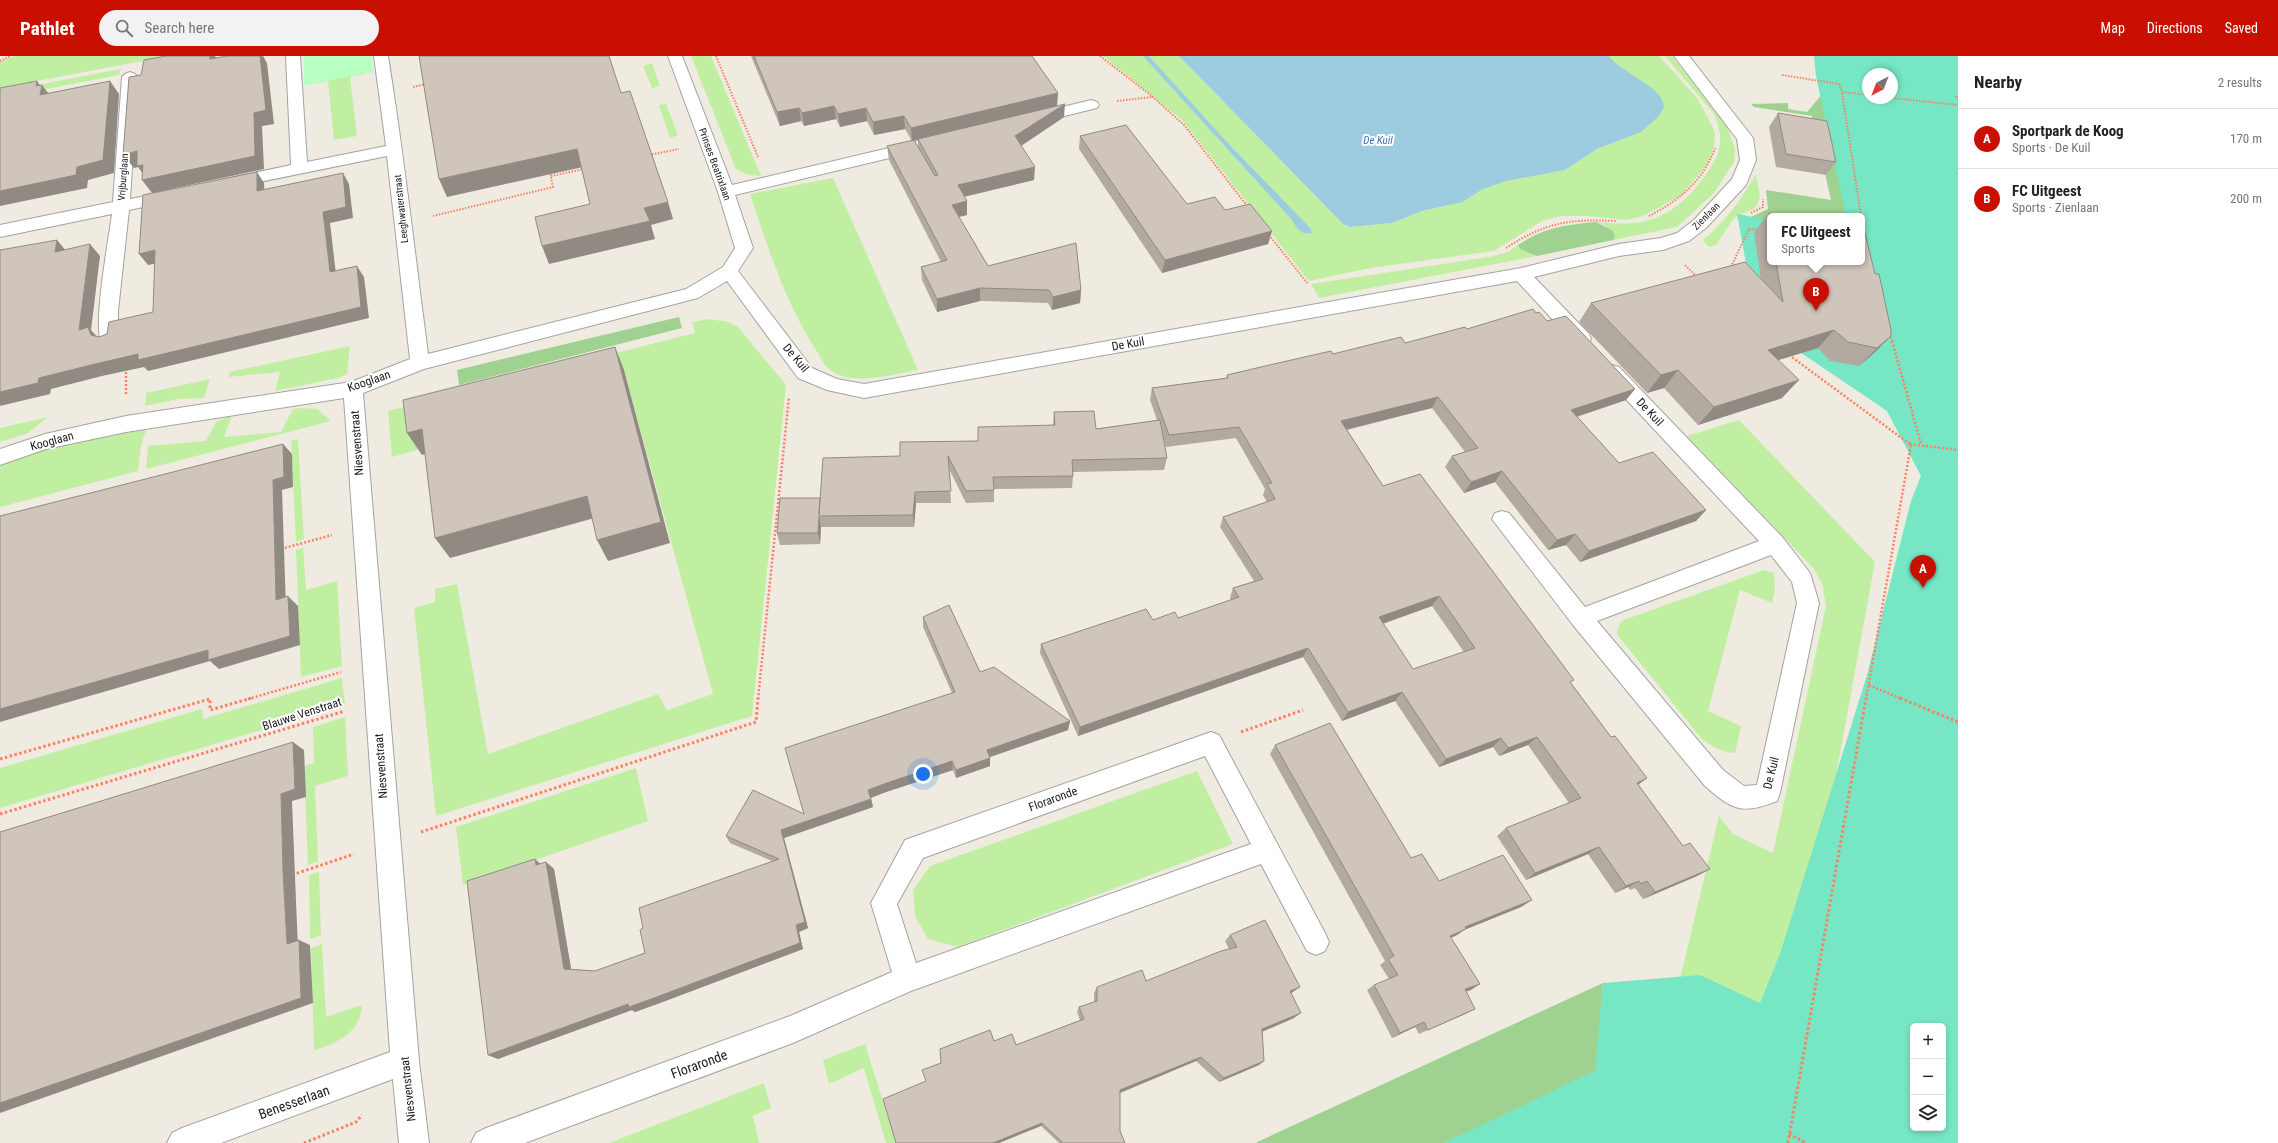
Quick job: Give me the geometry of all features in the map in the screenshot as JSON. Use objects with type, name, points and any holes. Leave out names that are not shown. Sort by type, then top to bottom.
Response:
[{"type":"street","points":[[293,56],[300,169]]},
{"type":"street","name":"Leeghwaterstraat","points":[[382,56],[395,149],[402,223],[420,363]]},
{"type":"street","name":"Prinses Beatrixlaan","points":[[674,56],[726,192],[744,248],[729,271]]},
{"type":"street","name":"Zienlaan","points":[[1521,274],[1619,250],[1663,244],[1684,237],[1700,224],[1740,181],[1748,160],[1744,138],[1681,56]]},
{"type":"street","name":"Vrijburglaan","points":[[121,206],[130,77]]},
{"type":"street","points":[[1022,121],[1091,105]]},
{"type":"street","points":[[726,192],[960,136]]},
{"type":"street","points":[[214,187],[395,149]]},
{"type":"street","name":"Vrijburglaan","points":[[0,231],[183,193]]},
{"type":"street","points":[[109,340],[109,311],[121,206]]},
{"type":"street","name":"De Kuil","points":[[729,271],[805,372],[820,381],[842,389],[871,390],[1521,274],[1775,544],[1802,579],[1808,603],[1768,793],[1755,799],[1734,796],[1714,778],[1581,618],[1502,519]]},
{"type":"street","name":"Kooglaan","points":[[0,457],[45,442],[126,424],[354,388],[420,363],[692,294],[729,271]]},
{"type":"street","name":"Niesvenstraat","points":[[354,388],[405,1061],[414,1143]]},
{"type":"street","points":[[1581,618],[1775,544]]},
{"type":"street","points":[[1211,743],[1316,942]]},
{"type":"street","name":"Floraronde","points":[[908,979],[884,903],[914,849],[1211,743]]},
{"type":"street","name":"Floraronde","points":[[486,1143],[793,1029],[908,979],[1267,850]]},
{"type":"street","name":"Benesserlaan","points":[[182,1143],[405,1061]]},
{"type":"path","points":[[0,61],[11,56]]},
{"type":"path","points":[[716,56],[768,181]]},
{"type":"path","points":[[1100,56],[1153,97],[1184,124],[1250,210]]},
{"type":"path","points":[[1782,75],[1800,80],[1839,84],[1842,92],[1860,213]]},
{"type":"path","points":[[387,88],[407,84],[408,88],[430,84]]},
{"type":"path","points":[[1842,92],[1862,94]]},
{"type":"path","points":[[1956,96],[1958,100]]},
{"type":"path","points":[[1091,105],[1153,97]]},
{"type":"path","points":[[1898,99],[1958,105]]},
{"type":"path","points":[[1645,218],[1672,205],[1685,195],[1712,160],[1717,141]]},
{"type":"path","points":[[648,155],[707,142]]},
{"type":"path","points":[[551,176],[588,168]]},
{"type":"path","points":[[402,223],[553,187],[549,169]]},
{"type":"path","points":[[1504,249],[1531,232],[1552,223],[1581,220],[1622,221]]},
{"type":"path","points":[[1730,268],[1749,229],[1763,231]]},
{"type":"path","points":[[1269,234],[1307,283],[1324,308]]},
{"type":"path","points":[[1697,277],[1704,275]]},
{"type":"path","points":[[1307,283],[1315,282]]},
{"type":"path","points":[[1889,332],[1921,444]]},
{"type":"path","points":[[109,340],[126,343],[126,424]]},
{"type":"path","points":[[291,875],[756,722],[789,390],[805,372]]},
{"type":"path","points":[[1910,444],[1921,444],[1958,450]]},
{"type":"path","points":[[273,551],[364,527]]},
{"type":"path","points":[[0,759],[210,699],[210,710],[343,671],[376,681]]},
{"type":"path","name":"Blauwe Venstraat","points":[[0,814],[346,710],[376,681]]},
{"type":"path","points":[[1869,685],[1958,722]]},
{"type":"path","points":[[1211,743],[1303,710]]},
{"type":"path","points":[[1789,1134],[1806,1143]]},
{"type":"green space","points":[[15,56],[169,56],[0,88],[0,62]]},
{"type":"green space","points":[[304,56],[371,56],[373,72],[350,77],[357,136],[334,140],[328,81],[304,85]]},
{"type":"green space","points":[[304,56],[371,56],[373,72],[304,85]]},
{"type":"green space","points":[[691,56],[711,56],[761,176],[748,175],[736,169]]},
{"type":"green space","points":[[1103,56],[1179,56],[1343,224],[1350,227],[1392,223],[1422,211],[1463,202],[1481,190],[1506,181],[1565,170],[1597,149],[1641,132],[1659,116],[1664,104],[1659,96],[1645,84],[1622,69],[1609,56],[1659,56],[1698,99],[1715,132],[1714,146],[1708,163],[1682,195],[1643,216],[1628,220],[1587,216],[1562,216],[1542,221],[1494,251],[1370,268],[1309,281],[1182,120]]},
{"type":"green space","points":[[1665,56],[1672,56],[1728,128],[1735,150],[1734,162],[1714,193],[1677,227],[1613,240],[1615,236],[1605,225],[1596,222],[1639,222],[1653,219],[1674,208],[1690,194],[1704,178],[1715,160],[1720,144],[1720,132],[1714,114]]},
{"type":"green space","points":[[1814,56],[1958,56],[1958,1143],[1444,1143],[1595,1071],[1603,983],[1700,975],[1760,1003],[1780,954],[1867,675],[1911,501],[1921,476],[1887,411],[1757,323],[1737,214],[1767,219],[1767,265],[1865,265],[1865,213],[1845,213],[1816,76]]},
{"type":"green space","points":[[652,63],[660,86],[652,88],[643,66]]},
{"type":"green space","points":[[121,69],[119,75],[0,98],[0,92]]},
{"type":"green space","points":[[1823,93],[1854,213],[1767,213],[1767,227],[1749,218],[1768,209],[1766,190],[1831,200],[1812,116],[1754,107],[1751,104],[1788,103],[1788,109],[1807,112]]},
{"type":"green space","points":[[666,104],[678,135],[670,138],[659,105]]},
{"type":"green space","points":[[1756,174],[1760,197],[1755,208],[1734,218],[1716,245],[1709,247],[1703,240],[1719,226],[1732,210]]},
{"type":"green space","points":[[833,178],[918,370],[861,379],[849,378],[830,370],[805,332],[786,294],[750,194]]},
{"type":"green space","points":[[1596,222],[1612,230],[1615,236],[1613,240],[1537,256],[1520,249],[1518,245],[1537,234],[1556,228]]},
{"type":"green space","points":[[1518,245],[1520,249],[1537,256],[1319,298],[1311,284],[1489,257],[1508,252]]},
{"type":"green space","points":[[679,317],[682,328],[459,385],[457,370]]},
{"type":"green space","points":[[708,319],[729,322],[738,327],[786,385],[752,716],[436,816],[414,608],[435,602],[435,589],[457,584],[488,754],[658,694],[667,710],[713,694],[624,370],[421,449],[392,457],[388,411],[695,333],[692,322]]},
{"type":"green space","points":[[350,346],[347,374],[338,378],[275,391],[280,372],[229,377],[229,372]]},
{"type":"green space","points":[[210,379],[204,398],[178,399],[145,406],[146,393]]},
{"type":"green space","points":[[293,409],[317,409],[331,421],[146,469],[148,446],[206,441],[216,422],[230,415],[231,418],[224,437],[281,432]]},
{"type":"green space","points":[[48,417],[28,433],[0,442],[0,428]]},
{"type":"green space","points":[[1739,420],[1875,562],[1769,1143],[1444,1143],[1668,1029],[1719,816],[1733,834],[1773,853],[1826,606],[1822,583],[1814,569],[1687,436]]},
{"type":"green space","points":[[147,426],[141,446],[138,471],[0,507],[0,463],[98,435]]},
{"type":"green space","points":[[298,439],[304,539],[296,542],[291,441]]},
{"type":"green space","points":[[303,548],[306,590],[337,581],[342,666],[301,677],[296,550]]},
{"type":"green space","points":[[1764,570],[1774,573],[1775,589],[1772,603],[1740,590],[1708,711],[1741,726],[1735,753],[1726,752],[1709,744],[1701,738],[1619,637],[1617,632],[1621,621]]},
{"type":"green space","points":[[342,678],[345,705],[0,808],[0,768],[202,709],[203,719]]},
{"type":"green space","points":[[345,717],[348,776],[315,786],[318,861],[308,865],[304,766],[314,763],[313,727]]},
{"type":"green space","points":[[636,768],[648,821],[463,885],[456,827]]},
{"type":"green space","points":[[1197,771],[1233,844],[958,947],[928,939],[915,916],[913,890],[930,866]]},
{"type":"green space","points":[[319,872],[321,935],[310,939],[309,875]]},
{"type":"green space","points":[[322,944],[326,1017],[361,1005],[362,1008],[360,1017],[351,1031],[338,1041],[314,1051],[311,948]]},
{"type":"green space","points":[[1603,983],[1596,1071],[1445,1143],[1255,1143]]},
{"type":"green space","points":[[865,1044],[896,1143],[886,1143],[864,1068],[829,1084],[823,1060]]},
{"type":"green space","points":[[764,1083],[771,1108],[753,1116],[759,1143],[609,1143]]},
{"type":"water","points":[[1143,56],[1149,56],[1225,140],[1310,228],[1312,233],[1308,234],[1302,232],[1298,228]]},
{"type":"water","name":"De Kuil","points":[[1179,56],[1609,56],[1657,93],[1662,100],[1664,107],[1659,116],[1641,132],[1597,149],[1565,170],[1506,181],[1481,190],[1463,202],[1422,211],[1392,223],[1350,227],[1343,224]]},
{"type":"building","points":[[166,56],[210,56],[210,59],[227,56],[260,56],[266,110],[254,113],[255,156],[142,180],[143,165],[137,166],[137,151],[123,155],[129,77],[141,75],[144,60]]},
{"type":"building","points":[[419,56],[609,56],[621,93],[630,91],[668,202],[644,208],[650,221],[542,246],[535,217],[590,204],[577,149],[439,179]]},
{"type":"building","points":[[754,56],[1032,56],[1058,93],[911,128],[904,116],[873,122],[866,108],[838,114],[834,106],[802,113],[799,108],[777,112]]},
{"type":"building","points":[[37,81],[36,86],[42,85],[40,95],[110,81],[103,160],[77,167],[76,175],[0,191],[0,88]]},
{"type":"building","points":[[1065,104],[1015,136],[1035,167],[958,185],[967,201],[952,205],[988,266],[1076,243],[1081,290],[1053,297],[1049,290],[980,288],[937,299],[921,267],[947,260],[887,146],[914,140],[935,176],[938,175],[918,139]]},
{"type":"building","points":[[1778,113],[1827,121],[1836,162],[1786,154]]},
{"type":"building","points":[[1126,125],[1187,204],[1215,197],[1225,210],[1250,204],[1272,231],[1165,260],[1080,136]]},
{"type":"building","points":[[257,172],[257,191],[343,173],[346,207],[323,212],[330,272],[357,266],[361,307],[138,360],[138,354],[91,365],[39,378],[38,383],[0,392],[0,250],[57,240],[55,252],[90,244],[79,330],[88,327],[91,335],[99,337],[107,334],[109,322],[153,312],[155,250],[139,254],[143,195]]},
{"type":"building","points":[[1865,233],[1875,274],[1879,274],[1891,336],[1877,348],[1848,342],[1834,330],[1768,350],[1799,380],[1714,407],[1678,370],[1661,375],[1591,303],[1745,262],[1783,302],[1777,265],[1865,265]]},
{"type":"building","points":[[1533,309],[1536,313],[1539,312],[1547,321],[1566,316],[1635,389],[1571,410],[1619,463],[1653,452],[1706,510],[1589,551],[1575,534],[1557,540],[1502,471],[1471,482],[1452,456],[1478,448],[1438,397],[1341,421],[1383,486],[1420,474],[1574,680],[1570,682],[1611,737],[1615,736],[1647,778],[1637,783],[1683,846],[1690,843],[1710,869],[1655,892],[1647,881],[1641,884],[1639,881],[1626,886],[1599,847],[1535,873],[1506,828],[1581,798],[1537,737],[1508,748],[1501,738],[1446,759],[1402,692],[1348,712],[1308,648],[1080,727],[1041,644],[1146,609],[1153,620],[1175,612],[1178,618],[1239,597],[1233,588],[1263,579],[1223,517],[1275,499],[1267,484],[1272,483],[1239,427],[1169,435],[1152,388],[1228,378],[1227,375],[1331,351],[1333,354],[1401,337],[1405,343],[1465,327],[1467,329]],"holes":[[[1439,596],[1475,648],[1413,669],[1379,617]]]},
{"type":"building","points":[[615,347],[661,522],[597,540],[587,496],[435,538],[422,429],[407,433],[403,400]]},
{"type":"building","points":[[1094,411],[1096,429],[1160,420],[1167,458],[1072,460],[1073,476],[993,477],[994,490],[966,491],[948,456],[951,491],[915,492],[913,515],[819,516],[818,533],[777,533],[780,498],[820,498],[819,515],[823,458],[900,456],[900,442],[978,441],[978,427],[1055,425],[1054,412]]},
{"type":"building","points":[[283,444],[284,477],[273,480],[276,600],[288,596],[290,636],[208,660],[208,650],[0,709],[0,516]]},
{"type":"building","points":[[949,605],[980,672],[994,667],[1070,721],[987,750],[990,758],[956,770],[952,761],[868,790],[871,799],[781,830],[805,922],[796,925],[800,943],[629,1007],[628,1004],[488,1055],[467,881],[535,859],[536,865],[546,862],[564,969],[595,971],[645,953],[640,930],[643,928],[639,908],[779,859],[726,836],[753,790],[804,814],[785,748],[955,692],[923,617]]},
{"type":"building","points":[[1330,723],[1411,858],[1422,854],[1439,881],[1503,855],[1532,900],[1465,927],[1466,929],[1450,936],[1480,984],[1465,989],[1475,1009],[1428,1030],[1424,1022],[1400,1033],[1374,985],[1398,975],[1388,959],[1394,956],[1275,745]]},
{"type":"building","points":[[293,742],[295,789],[281,794],[283,871],[287,944],[299,940],[301,998],[0,1103],[0,832]]},
{"type":"building","points":[[1265,920],[1300,987],[1290,991],[1301,1013],[1262,1029],[1264,1061],[1224,1078],[1201,1057],[1120,1090],[1120,1131],[1125,1143],[1063,1143],[1042,1123],[993,1143],[896,1143],[883,1099],[926,1081],[922,1070],[941,1063],[940,1049],[990,1030],[994,1041],[1012,1034],[1016,1045],[1084,1019],[1079,1007],[1097,1001],[1097,987],[1142,970],[1146,981],[1221,951],[1237,947],[1230,935]]},
{"type":"place","name":"FC Uitgeest","points":[[1816,311]]},
{"type":"place","name":"Sportpark de Koog","points":[[1923,588]]}]
